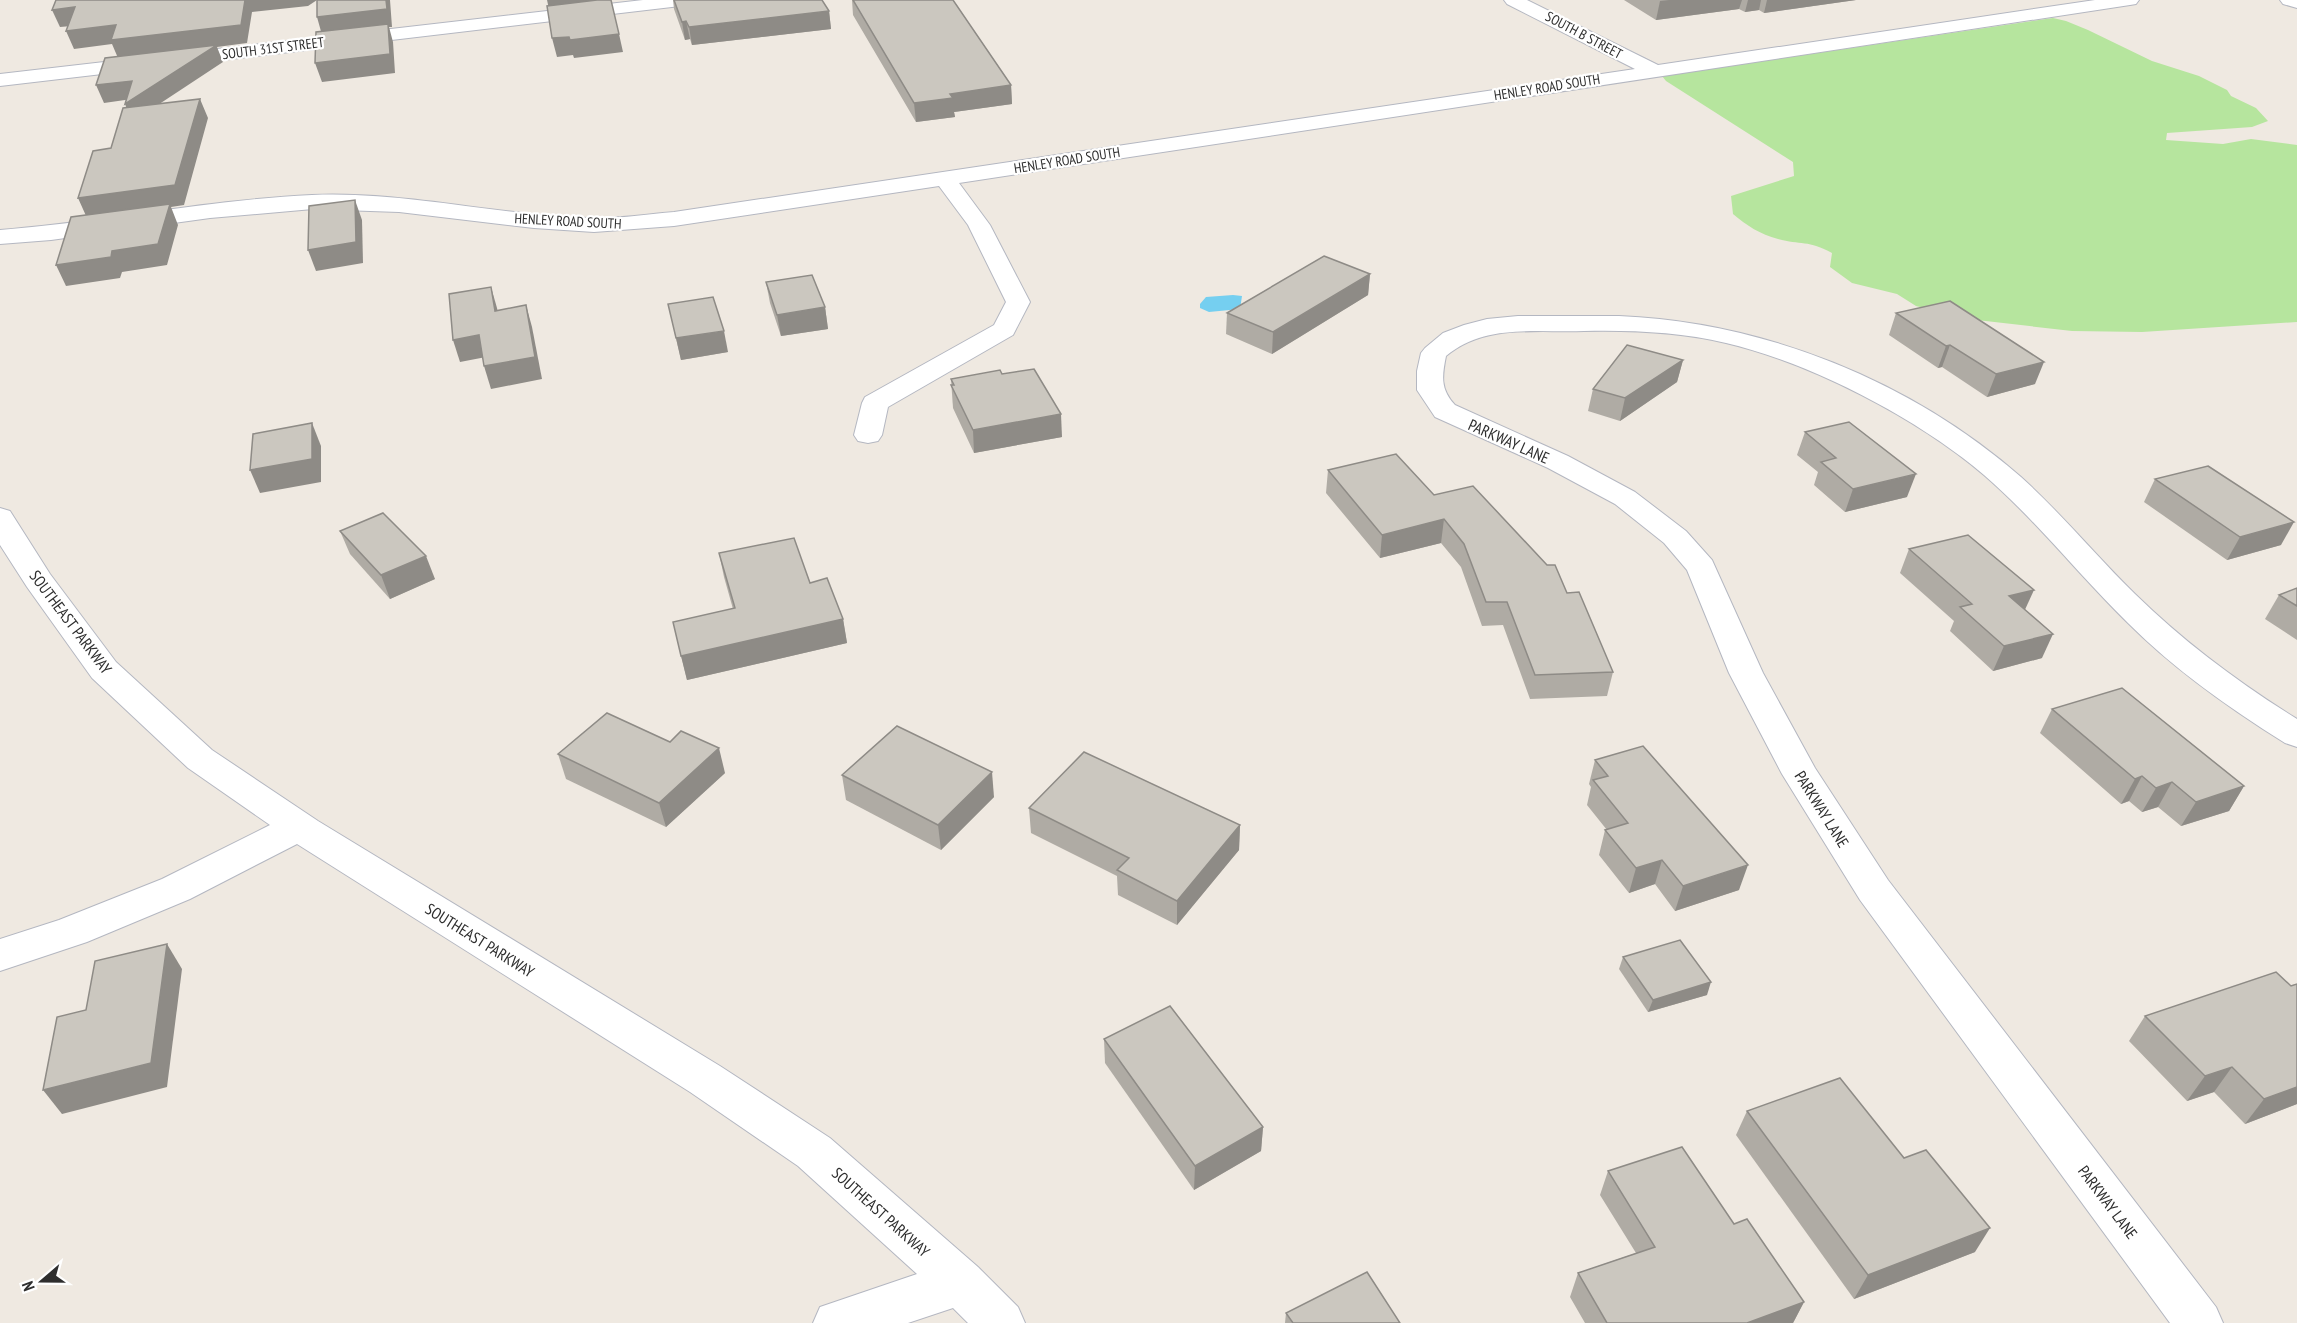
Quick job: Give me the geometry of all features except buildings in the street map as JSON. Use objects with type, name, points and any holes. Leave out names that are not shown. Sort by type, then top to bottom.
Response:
[{"type":"street","name":"SOUTH 31ST STREET","points":[[0,80],[688,0]]},
{"type":"street","name":"SOUTH B STREET","points":[[1513,0],[1654,70]]},
{"type":"street","name":"HENLEY ROAD SOUTH","points":[[0,237],[51,234],[210,211],[313,202],[399,205],[534,221],[623,224],[674,219],[2130,0]]},
{"type":"street","points":[[2289,0],[2297,3]]},
{"type":"street","points":[[868,435],[875,403],[1004,330],[1018,302],[979,225],[945,178]]},
{"type":"street","name":"PARKWAY LANE","points":[[2199,1323],[1874,890],[1800,774],[1756,693],[1701,567],[1676,537],[1625,498],[1558,462],[1445,411],[1432,397],[1428,383],[1434,353],[1461,334],[1482,329],[1507,325],[1596,323],[1715,334],[1744,340],[1835,374],[1912,414],[1971,451],[2063,535],[2123,599],[2169,642],[2208,675],[2297,735]]},
{"type":"street","name":"SOUTHEAST PARKWAY","points":[[0,517],[5,529],[38,580],[104,670],[200,759],[298,827],[705,1079],[814,1152],[961,1283],[1000,1323]]},
{"type":"street","points":[[0,955],[73,931],[176,889],[298,827]]},
{"type":"street","points":[[837,1323],[961,1283]]},
{"type":"green space","points":[[2053,18],[2088,30],[2152,61],[2199,76],[2256,108],[2268,121],[2252,127],[2167,133],[2166,140],[2223,144],[2251,139],[2297,145],[2297,322],[2142,332],[2072,331],[1968,319],[1916,306],[1897,294],[1852,283],[1830,267],[1832,253],[1817,246],[1765,235],[1733,214],[1731,196],[1794,176],[1793,162],[1666,81],[1662,76]]},
{"type":"water","points":[[1242,296],[1240,309],[1209,312],[1200,308],[1200,304],[1206,297]]}]
